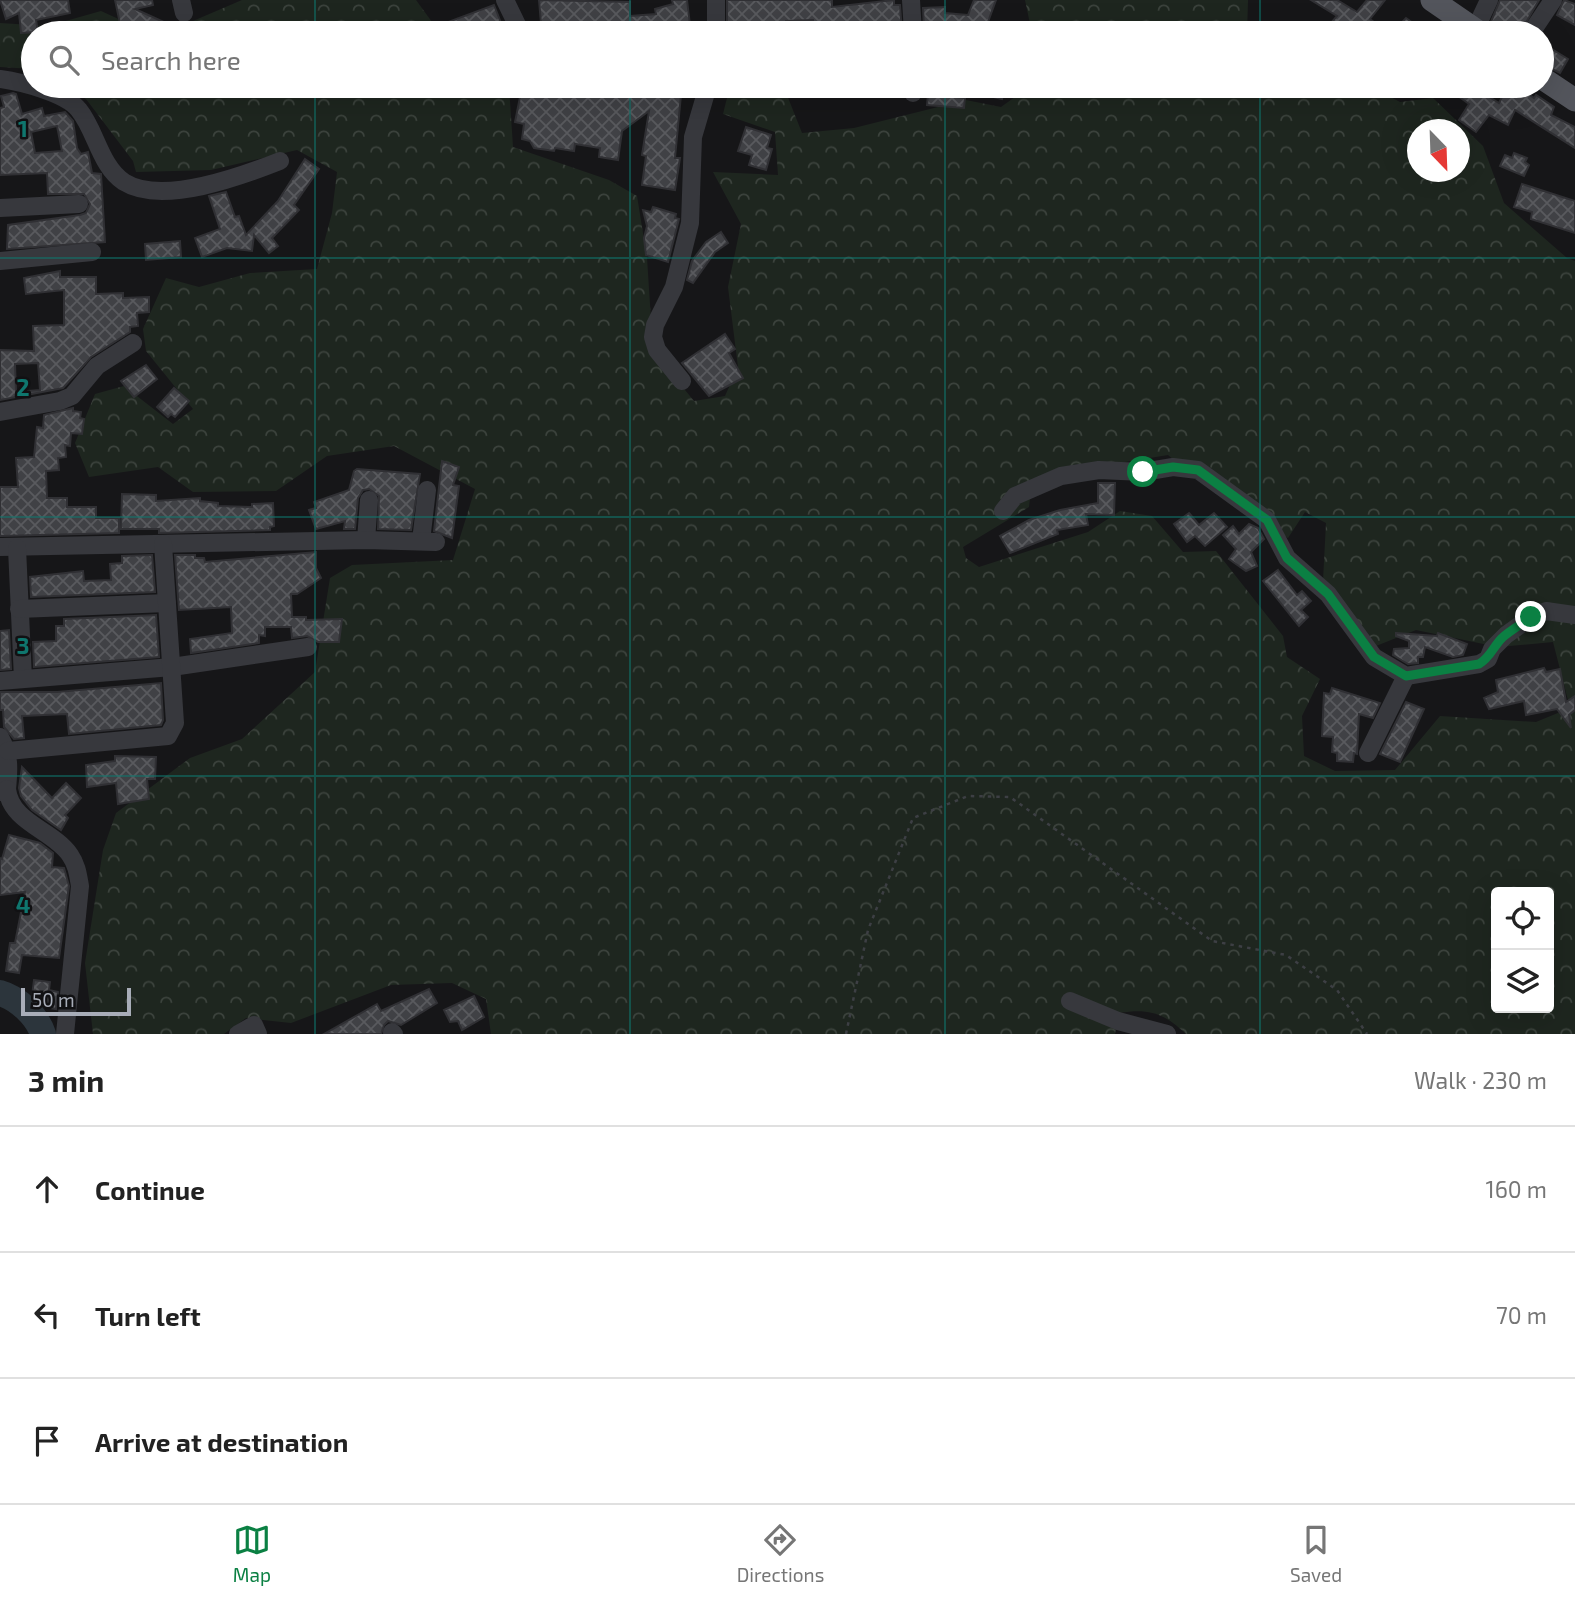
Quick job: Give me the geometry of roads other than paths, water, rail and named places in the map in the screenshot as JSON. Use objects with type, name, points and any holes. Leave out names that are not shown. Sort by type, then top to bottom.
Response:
[{"type":"main road","points":[[1438,2],[1463,21]]},
{"type":"main road","points":[[1554,86],[1575,100]]},
{"type":"street","points":[[505,0],[516,21]]},
{"type":"street","points":[[716,0],[716,21]]},
{"type":"street","points":[[911,0],[912,21]]},
{"type":"street","points":[[1481,21],[1489,0]]},
{"type":"street","points":[[1539,21],[1553,0]]},
{"type":"street","points":[[0,79],[21,85]]},
{"type":"street","points":[[62,98],[79,108],[105,160],[122,181],[140,190],[171,190],[221,182],[280,161]]},
{"type":"street","points":[[682,381],[657,351],[653,337],[655,325],[674,287],[690,223],[693,137],[704,98]]},
{"type":"street","points":[[0,208],[79,204]]},
{"type":"street","points":[[0,261],[92,252]]},
{"type":"street","points":[[0,412],[60,401],[72,396],[97,366],[133,343]]},
{"type":"street","points":[[1003,511],[1015,496],[1061,476],[1099,470],[1143,472],[1173,467],[1198,470],[1267,520],[1287,558],[1328,594],[1374,657],[1406,676],[1479,664],[1488,659],[1492,649],[1506,635],[1546,611],[1575,615]]},
{"type":"street","points":[[23,678],[19,609],[9,547],[366,540],[429,542],[427,490]]},
{"type":"street","points":[[366,540],[369,500]]},
{"type":"street","points":[[65,1034],[80,886],[76,866],[68,852],[13,806],[4,790],[4,744],[168,736],[175,723],[163,544]]},
{"type":"street","points":[[19,609],[167,603]]},
{"type":"street","points":[[0,681],[172,667],[308,647]]},
{"type":"street","points":[[1368,753],[1406,676]]},
{"type":"street","points":[[1070,1001],[1118,1021],[1167,1034]]},
{"type":"street","points":[[238,1034],[254,1025],[258,1034]]},
{"type":"waterway","points":[[0,993],[26,1009],[43,1034]]}]
